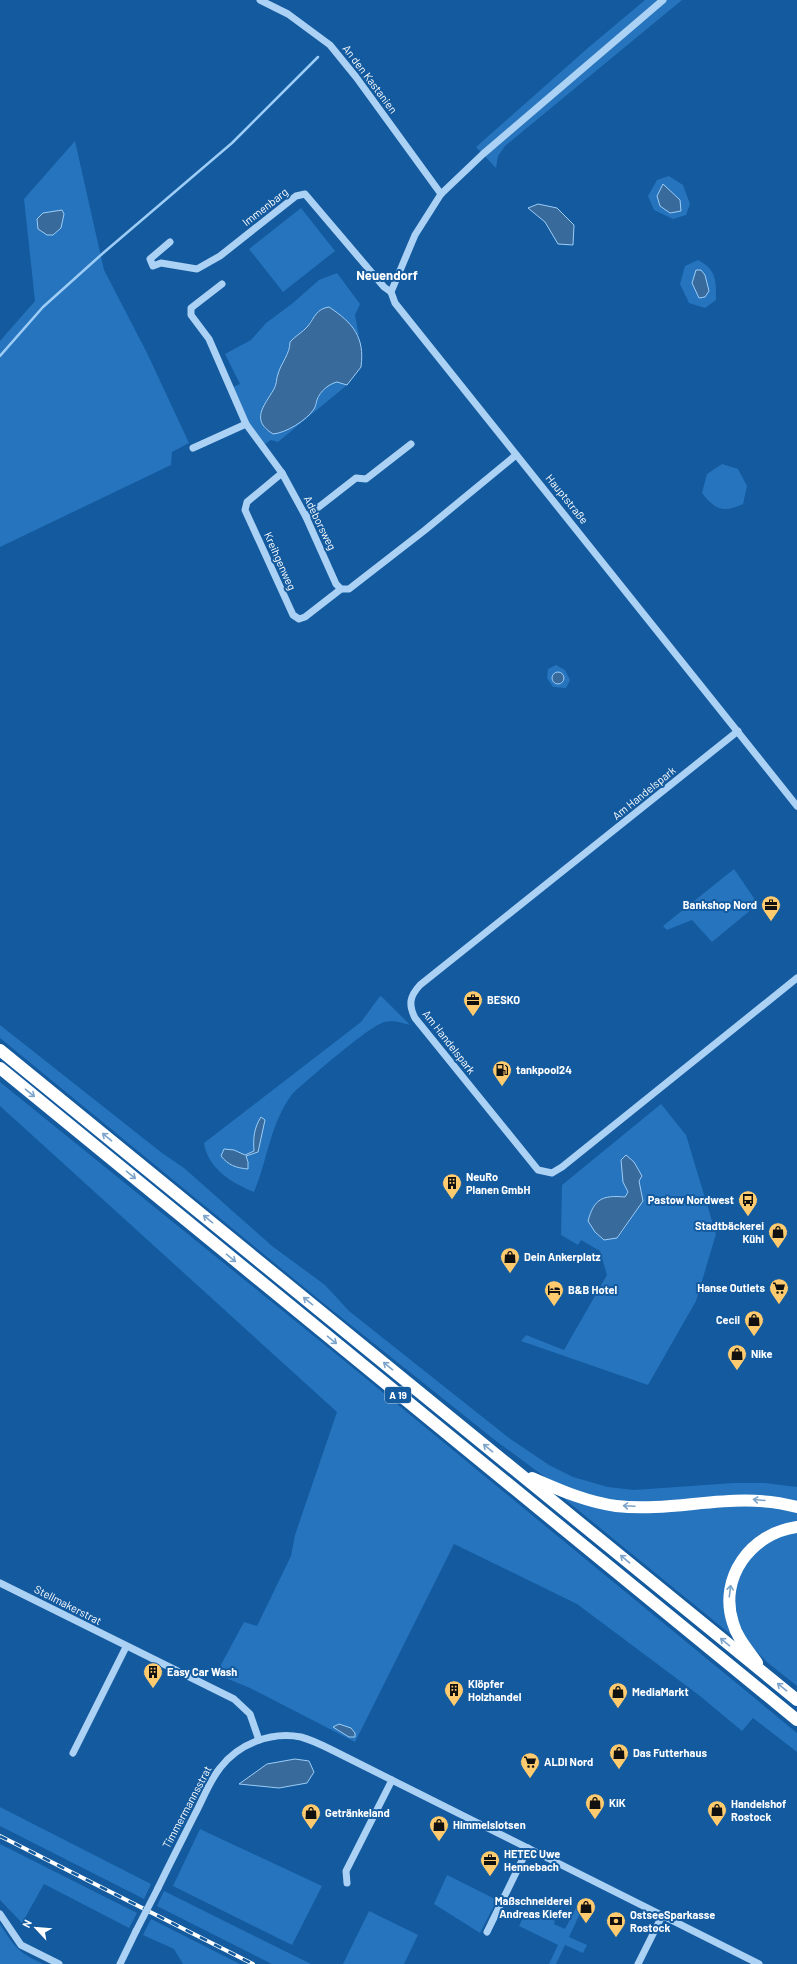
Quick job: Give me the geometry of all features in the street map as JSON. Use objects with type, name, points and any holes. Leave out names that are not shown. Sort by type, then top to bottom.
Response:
[{"type":"highway","name":"A 19","points":[[0,1050],[797,1700]]},
{"type":"highway","name":"A 19","points":[[0,1068],[797,1720]]},
{"type":"highway","points":[[519,1472],[584,1500],[616,1506],[640,1507],[720,1500],[755,1500],[797,1508]]},
{"type":"highway","points":[[766,1675],[738,1637],[729,1608],[732,1582],[736,1570],[751,1549],[774,1532],[797,1526]]},
{"type":"street","name":"An den Kastanien","points":[[260,0],[288,14],[330,45],[356,77],[441,194]]},
{"type":"street","points":[[391,292],[415,234],[441,194],[489,149],[663,0]]},
{"type":"street","name":"Immenbarg","points":[[170,242],[150,259],[153,266],[161,263],[197,269],[220,256],[296,196],[305,194],[384,287],[391,292]]},
{"type":"street","name":"Adeborsweg","points":[[222,284],[191,308],[190,315],[209,339],[246,424],[282,473],[306,517],[336,584],[341,589]]},
{"type":"street","name":"Hauptstraße","points":[[391,292],[395,303],[797,806]]},
{"type":"street","points":[[192,448],[246,424]]},
{"type":"street","points":[[306,517],[356,478],[366,479],[411,444]]},
{"type":"street","points":[[341,589],[349,589],[425,530],[516,455]]},
{"type":"street","name":"Kreihgenweg","points":[[282,473],[247,502],[245,510],[293,615],[299,619],[305,617],[341,589]]},
{"type":"street","name":"Am Handelspark","points":[[738,731],[420,985],[412,995],[410,1005],[415,1018],[538,1170],[552,1173],[562,1168],[797,978]]},
{"type":"street","name":"Stellmakerstrat","points":[[0,1583],[126,1647],[234,1699],[250,1714],[259,1740]]},
{"type":"street","points":[[73,1753],[126,1647]]},
{"type":"street","name":"Timmermannsstrat","points":[[120,1964],[219,1769],[234,1754],[259,1740],[275,1736],[302,1737],[392,1780],[759,1964]]},
{"type":"street","points":[[348,1883],[346,1871],[392,1780]]},
{"type":"street","points":[[487,1932],[528,1848]]},
{"type":"street","points":[[0,1914],[21,1944],[59,1964]]},
{"type":"street","points":[[638,1964],[662,1916]]},
{"type":"shaded area","points":[[645,0],[682,0],[505,146],[498,156],[496,168],[476,147],[589,47]]},
{"type":"shaded area","points":[[75,141],[104,270],[147,353],[189,443],[172,452],[171,465],[0,547],[0,341],[35,301],[24,199]]},
{"type":"shaded area","points":[[669,176],[683,185],[690,204],[686,215],[673,219],[654,210],[648,196],[657,180]]},
{"type":"shaded area","points":[[663,184],[680,200],[681,211],[670,213],[660,206],[657,196]]},
{"type":"shaded area","points":[[538,204],[557,208],[574,225],[573,245],[558,244],[545,222],[528,208]]},
{"type":"shaded area","points":[[301,208],[335,251],[283,292],[249,249]]},
{"type":"shaded area","points":[[62,210],[64,214],[61,228],[53,235],[47,235],[38,229],[37,219],[43,213]]},
{"type":"shaded area","points":[[698,260],[712,272],[716,287],[716,300],[705,308],[689,303],[680,284],[685,266]]},
{"type":"shaded area","points":[[696,270],[701,270],[705,275],[709,291],[705,297],[699,298],[692,283]]},
{"type":"shaded area","points":[[337,273],[360,304],[355,315],[359,336],[350,324],[311,320],[307,327],[290,342],[289,351],[279,370],[275,387],[262,409],[261,420],[263,425],[267,431],[316,405],[326,387],[330,384],[338,382],[347,385],[278,442],[271,440],[265,444],[249,423],[233,387],[240,384],[225,354],[251,340],[266,323],[293,303],[319,280]]},
{"type":"shaded area","points":[[329,307],[345,319],[356,332],[361,347],[361,367],[347,385],[337,382],[325,388],[318,397],[314,409],[301,421],[290,429],[273,434],[266,429],[262,423],[261,413],[275,387],[279,370],[289,351],[290,342],[308,326],[318,312]]},
{"type":"shaded area","points":[[722,464],[738,469],[747,486],[743,504],[736,507],[725,509],[715,506],[702,493],[707,474]]},
{"type":"shaded area","points":[[556,665],[565,670],[570,680],[566,688],[553,687],[547,678],[548,669]]},
{"type":"shaded area","points":[[556,672],[560,672],[564,678],[560,684],[556,684],[552,680],[552,676]]},
{"type":"shaded area","points":[[734,869],[758,904],[712,942],[692,920],[667,930],[663,926]]},
{"type":"shaded area","points":[[380,996],[410,1025],[392,1021],[378,1025],[339,1053],[293,1093],[279,1116],[254,1192],[237,1184],[222,1174],[210,1160],[204,1143],[361,1022]]},
{"type":"shaded area","points":[[0,1025],[162,1153],[184,1168],[272,1246],[325,1285],[349,1311],[509,1438],[549,1465],[573,1477],[608,1487],[634,1490],[733,1483],[765,1483],[797,1487],[797,1504],[608,1502],[549,1480],[496,1441],[327,1306],[0,1038]]},
{"type":"shaded area","points":[[0,1082],[341,1358],[797,1733],[797,1752],[753,1718],[742,1731],[700,1696],[577,1604],[454,1544],[355,1742],[250,1688],[216,1674],[244,1622],[257,1626],[291,1556],[295,1535],[337,1412],[0,1106]]},
{"type":"shaded area","points":[[661,1104],[686,1135],[716,1234],[696,1301],[648,1385],[521,1341],[526,1335],[564,1350],[607,1275],[600,1251],[581,1240],[578,1245],[561,1235],[562,1185]],"holes":[[[642,1176],[639,1181],[643,1201],[618,1238],[615,1196],[625,1197],[628,1192],[623,1181]]]},
{"type":"shaded area","points":[[261,1117],[265,1120],[258,1152],[246,1156],[248,1169],[236,1167],[226,1162],[221,1156],[224,1149],[234,1150],[245,1155],[254,1151],[254,1133]]},
{"type":"shaded area","points":[[626,1155],[634,1162],[642,1176],[639,1181],[643,1201],[617,1238],[604,1240],[595,1232],[588,1221],[593,1208],[600,1200],[610,1197],[625,1197],[628,1192],[623,1182],[621,1160]]},
{"type":"shaded area","points":[[556,1492],[579,1502],[738,1503],[797,1511],[797,1523],[733,1567],[735,1638]]},
{"type":"shaded area","points":[[797,1530],[797,1686],[768,1663],[751,1646],[740,1632],[734,1611],[737,1577],[762,1543]]},
{"type":"shaded area","points":[[339,1724],[351,1728],[355,1733],[355,1737],[349,1737],[333,1727]]},
{"type":"shaded area","points":[[295,1759],[309,1761],[314,1772],[307,1783],[279,1788],[239,1784],[267,1764]]},
{"type":"shaded area","points":[[0,1807],[151,1884],[144,1899],[0,1826]]},
{"type":"shaded area","points":[[200,1829],[322,1886],[292,1945],[173,1886]]},
{"type":"shaded area","points":[[0,1844],[137,1913],[129,1928],[44,1884],[22,1923],[0,1900]]},
{"type":"shaded area","points":[[447,1875],[497,1900],[480,1933],[434,1904]]},
{"type":"shaded area","points":[[164,1891],[311,1964],[272,1964],[157,1906]]},
{"type":"shaded area","points":[[577,1906],[582,1909],[569,1937],[587,1945],[583,1953],[565,1945],[556,1964],[549,1964],[558,1945],[519,1926],[527,1910],[535,1914],[537,1912],[555,1921],[554,1924],[565,1929]]},
{"type":"shaded area","points":[[369,1911],[418,1935],[404,1964],[343,1964]]},
{"type":"shaded area","points":[[151,1919],[240,1964],[183,1964],[174,1949],[143,1935]]},
{"type":"shaded area","points":[[0,1924],[10,1939],[22,1952],[43,1964],[0,1964]]},
{"type":"waterway","points":[[0,356],[43,307],[102,254],[232,143],[318,57]]},
{"type":"railway","points":[[0,1836],[253,1964]]},
{"type":"place","name":"Bankshop Nord","points":[[771,922]]},
{"type":"place","name":"BESKO","points":[[473,1017]]},
{"type":"place","name":"tankpool24","points":[[502,1087]]},
{"type":"place","name":"NeuRo Planen GmbH","points":[[452,1200]]},
{"type":"place","name":"Pastow Nordwest","points":[[748,1217]]},
{"type":"place","name":"Stadtbäckerei Kühl","points":[[778,1249]]},
{"type":"place","name":"Dein Ankerplatz","points":[[510,1274]]},
{"type":"place","name":"Hanse Outlets","points":[[779,1305]]},
{"type":"place","name":"B&B Hotel","points":[[554,1307]]},
{"type":"place","name":"Cecil","points":[[754,1337]]},
{"type":"place","name":"Nike","points":[[737,1371]]},
{"type":"place","name":"Easy Car Wash","points":[[153,1689]]},
{"type":"place","name":"Klöpfer Holzhandel","points":[[454,1707]]},
{"type":"place","name":"MediaMarkt","points":[[618,1709]]},
{"type":"place","name":"Das Futterhaus","points":[[619,1770]]},
{"type":"place","name":"ALDI Nord","points":[[530,1779]]},
{"type":"place","name":"KiK","points":[[595,1820]]},
{"type":"place","name":"Handelshof Rostock","points":[[717,1827]]},
{"type":"place","name":"Getränkeland","points":[[311,1830]]},
{"type":"place","name":"Himmelslotsen","points":[[439,1842]]},
{"type":"place","name":"HETEC Uwe Hennebach","points":[[490,1877]]},
{"type":"place","name":"Maßschneiderei Andreas Kiefer","points":[[586,1924]]},
{"type":"place","name":"OstseeSparkasse Rostock","points":[[616,1938]]},
{"type":"district","name":"Neuendorf","points":[[387,275]]}]
